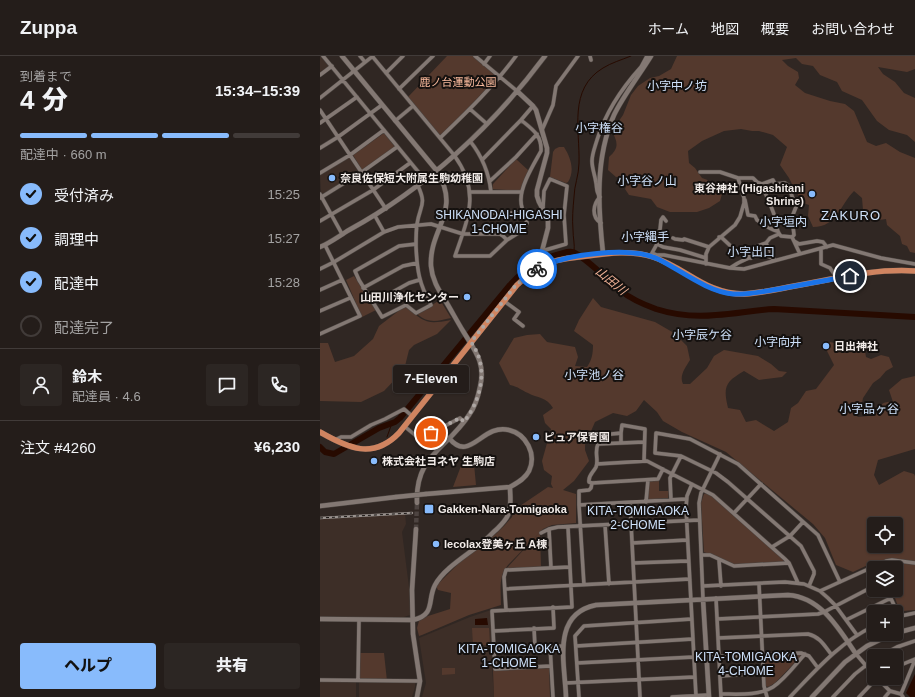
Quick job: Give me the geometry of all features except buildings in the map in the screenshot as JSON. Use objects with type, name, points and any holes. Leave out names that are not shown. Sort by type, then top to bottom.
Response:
[{"type":"highway","points":[[320,432],[351,447],[368,449],[383,445],[394,438],[404,426],[409,413],[471,342],[516,285],[545,262],[603,253],[634,253],[655,256],[704,285],[733,294],[759,293],[877,272],[915,271]]},
{"type":"street","points":[[323,56],[425,180]]},
{"type":"street","points":[[342,56],[437,171],[445,187],[447,199],[446,212],[432,254],[432,276],[464,333],[479,356],[481,363],[482,379],[480,391],[473,408],[464,422],[430,458],[423,469],[417,488],[417,503]]},
{"type":"street","points":[[360,56],[365,62]]},
{"type":"street","points":[[320,98],[373,56],[440,138],[463,170],[470,192],[469,213],[455,256],[490,256],[507,240],[523,230],[527,223],[523,213],[521,192],[541,151],[540,141],[537,134],[521,120]]},
{"type":"street","points":[[386,73],[403,56]]},
{"type":"street","points":[[399,89],[433,56]]},
{"type":"street","points":[[474,56],[533,106],[542,130],[547,153],[537,190],[537,196],[548,219],[548,228],[543,252],[545,262]]},
{"type":"street","points":[[484,64],[490,56]]},
{"type":"street","points":[[440,138],[500,78],[516,56]]},
{"type":"street","points":[[320,334],[360,316],[350,298],[334,262],[322,246],[375,216],[437,171],[487,124],[517,92],[545,56]]},
{"type":"street","points":[[542,130],[552,106],[556,86],[578,56]]},
{"type":"street","points":[[623,101],[647,56]]},
{"type":"street","points":[[603,253],[600,223],[600,173],[603,148],[612,120],[651,56]]},
{"type":"street","points":[[320,75],[332,66]]},
{"type":"street","points":[[600,197],[597,193],[592,162],[599,133],[605,117],[614,101],[641,67]]},
{"type":"street","points":[[320,124],[357,98]]},
{"type":"street","points":[[320,148],[338,137],[382,105]]},
{"type":"street","points":[[395,121],[413,106]]},
{"type":"street","points":[[482,160],[533,106]]},
{"type":"street","points":[[470,109],[487,124]]},
{"type":"street","points":[[320,110],[386,208]]},
{"type":"street","points":[[320,173],[384,130]]},
{"type":"street","points":[[490,181],[506,167],[537,134]]},
{"type":"street","points":[[470,141],[482,160],[490,181],[490,192]]},
{"type":"street","points":[[342,234],[320,196],[362,172],[397,146]]},
{"type":"street","points":[[320,221],[373,190],[410,163]]},
{"type":"street","points":[[700,172],[720,172],[738,178],[753,178],[762,184],[773,180],[775,184],[788,185],[796,206],[792,217],[793,239],[800,254]]},
{"type":"street","points":[[738,178],[746,200],[748,215],[755,216],[757,220],[781,236],[793,239],[799,244],[821,241],[826,247]]},
{"type":"street","points":[[543,208],[544,191],[550,179],[567,186],[564,215],[566,244],[543,252]]},
{"type":"street","points":[[762,184],[776,221],[778,233]]},
{"type":"street","points":[[416,244],[399,246],[355,271],[363,288],[382,317],[406,305],[416,313],[431,305],[419,280],[417,263],[417,224],[423,196],[418,186]]},
{"type":"street","points":[[470,192],[521,192]]},
{"type":"street","points":[[706,264],[706,254],[709,247],[738,221],[744,198]]},
{"type":"street","points":[[469,213],[523,213]]},
{"type":"street","points":[[375,216],[384,232]]},
{"type":"street","points":[[666,221],[663,217],[660,220],[660,230],[655,234],[656,244],[652,253],[655,256],[664,255],[706,264],[744,269],[836,245],[876,257],[915,264]]},
{"type":"street","points":[[320,268],[334,262],[384,232],[398,227],[417,224],[431,224],[463,234],[500,234],[507,240]]},
{"type":"street","points":[[734,250],[747,250],[766,243],[770,238],[778,233]]},
{"type":"street","points":[[719,237],[722,237],[737,252],[748,255],[751,258]]},
{"type":"street","points":[[673,238],[683,240],[684,238],[709,247]]},
{"type":"street","points":[[766,243],[771,251],[770,257]]},
{"type":"street","points":[[656,244],[706,258]]},
{"type":"street","points":[[822,249],[820,264],[830,268],[837,278]]},
{"type":"street","points":[[730,268],[759,255],[770,257],[774,259],[774,261]]},
{"type":"street","points":[[363,288],[403,266],[417,263]]},
{"type":"street","points":[[320,290],[342,280]]},
{"type":"street","points":[[373,303],[409,283],[419,280]]},
{"type":"street","points":[[320,311],[350,298]]},
{"type":"street","points":[[504,301],[519,312],[514,319],[523,326]]},
{"type":"street","points":[[335,440],[341,437],[351,437],[371,425],[404,409],[409,413]]},
{"type":"street","points":[[404,426],[420,440],[460,418],[464,422]]},
{"type":"street","points":[[621,443],[622,425],[645,429],[644,461]]},
{"type":"street","points":[[320,506],[426,494],[510,487],[525,477],[530,467],[531,456],[529,447],[520,435],[509,430],[496,429],[486,433],[473,444],[464,447],[455,444],[449,438]]},
{"type":"street","points":[[809,586],[814,571],[803,549],[790,536],[725,479],[712,471],[681,456],[655,453],[656,433],[690,439],[738,464],[818,535],[840,582]]},
{"type":"street","points":[[621,434],[602,435],[596,453],[596,468],[588,479],[589,482],[658,479],[662,470]]},
{"type":"street","points":[[598,444],[644,442]]},
{"type":"street","points":[[672,697],[708,696],[698,503],[720,454]]},
{"type":"street","points":[[671,500],[670,478],[681,456]]},
{"type":"street","points":[[597,464],[647,461],[662,470],[703,489],[713,495],[734,513],[789,563],[798,583]]},
{"type":"street","points":[[646,502],[648,480]]},
{"type":"street","points":[[584,585],[579,491],[589,490],[592,483]]},
{"type":"street","points":[[692,484],[686,499],[686,521],[696,696]]},
{"type":"street","points":[[734,513],[760,484]]},
{"type":"street","points":[[320,619],[413,620],[420,618],[429,611],[436,584],[441,578],[458,561],[484,541],[505,520],[510,507],[510,487]]},
{"type":"street","points":[[579,505],[686,499]]},
{"type":"street","points":[[630,503],[640,697]]},
{"type":"street","points":[[541,533],[549,529],[568,527],[699,520]]},
{"type":"street","points":[[772,547],[790,536],[804,522]]},
{"type":"street","points":[[605,525],[609,584]]},
{"type":"street","points":[[551,666],[495,669],[492,611],[572,607],[568,527]]},
{"type":"street","points":[[416,529],[412,590],[413,634],[420,681],[417,697]]},
{"type":"street","points":[[549,529],[551,568]]},
{"type":"street","points":[[632,543],[687,540]]},
{"type":"street","points":[[701,555],[710,555],[734,566],[789,563]]},
{"type":"street","points":[[633,564],[688,560]]},
{"type":"street","points":[[719,560],[721,586]]},
{"type":"street","points":[[887,561],[898,561]]},
{"type":"street","points":[[903,562],[915,563]]},
{"type":"street","points":[[506,610],[504,577],[506,570],[570,567]]},
{"type":"street","points":[[820,591],[867,571]]},
{"type":"street","points":[[505,589],[690,579]]},
{"type":"street","points":[[703,586],[785,582],[809,586],[820,591],[835,605],[857,635]]},
{"type":"street","points":[[759,584],[765,690],[767,697]]},
{"type":"street","points":[[717,619],[818,614],[867,589]]},
{"type":"street","points":[[566,697],[563,646],[564,637],[566,628],[571,620],[581,611],[596,605],[788,595],[798,596],[811,601],[824,612],[865,666],[833,697]]},
{"type":"street","points":[[716,598],[721,696],[755,693],[765,690],[777,684],[805,654]]},
{"type":"street","points":[[846,620],[891,598],[894,605]]},
{"type":"street","points":[[493,631],[554,628],[554,607]]},
{"type":"street","points":[[903,616],[915,613]]},
{"type":"street","points":[[579,697],[575,636],[584,626],[692,619]]},
{"type":"street","points":[[358,680],[359,620]]},
{"type":"street","points":[[534,628],[535,647]]},
{"type":"street","points":[[903,631],[915,628]]},
{"type":"street","points":[[790,697],[831,654],[857,635],[867,630]]},
{"type":"street","points":[[718,638],[808,634],[815,635],[820,639],[831,654]]},
{"type":"street","points":[[576,646],[693,639]]},
{"type":"street","points":[[812,697],[856,654],[877,641]]},
{"type":"street","points":[[893,649],[915,641]]},
{"type":"street","points":[[550,646],[553,697]]},
{"type":"street","points":[[494,650],[563,646]]},
{"type":"street","points":[[706,657],[798,652],[809,656],[818,668]]},
{"type":"street","points":[[577,663],[694,657]]},
{"type":"street","points":[[903,664],[915,660]]},
{"type":"street","points":[[884,685],[890,691],[902,696],[915,660]]},
{"type":"street","points":[[720,676],[764,673]]},
{"type":"street","points":[[565,683],[578,684],[695,677]]},
{"type":"street","points":[[320,680],[420,681]]},
{"type":"street","points":[[859,697],[870,685]]},
{"type":"street","points":[[885,696],[890,691]]},
{"type":"street","points":[[885,696],[891,697]]},
{"type":"shaded area","points":[[320,56],[328,65],[328,68],[320,73]]},
{"type":"shaded area","points":[[350,158],[359,170],[358,173],[323,194],[321,193],[320,175]]},
{"type":"shaded area","points":[[405,513],[406,524],[402,532],[409,587],[410,615],[404,617],[320,617],[320,518]]},
{"type":"shaded area","points":[[491,610],[494,697],[422,697],[426,683],[419,638]]},
{"type":"shaded area","points":[[487,618],[488,625],[475,625],[475,619]]},
{"type":"shaded area","points":[[915,674],[915,697],[910,697],[906,693]]},
{"type":"shaded area","points":[[320,681],[356,682],[356,697],[320,697]]},
{"type":"shaded area","points":[[359,682],[415,682],[415,687],[412,697],[359,697]]},
{"type":"green space","name":"鹿ノ台運動公園","points":[[447,56],[473,56],[496,76],[496,79],[442,135],[439,135],[408,97]]},
{"type":"green space","points":[[677,56],[915,56],[915,69],[907,72],[878,67],[883,74],[895,82],[904,93],[915,98],[915,142],[907,135],[889,130],[877,121],[862,100],[842,91],[837,82],[820,75],[813,66],[802,64],[796,58],[782,60],[798,72],[799,78],[795,85],[805,93],[845,104],[854,111],[867,142],[876,146],[886,143],[900,152],[915,158],[915,253],[910,252],[907,246],[902,244],[900,236],[887,225],[886,219],[873,221],[862,219],[862,198],[854,191],[833,219],[821,226],[813,227],[808,216],[809,205],[803,203],[780,165],[787,147],[773,135],[759,131],[741,129],[724,131],[702,141],[688,151],[689,163],[695,168],[702,178],[713,182],[723,191],[720,201],[709,208],[697,212],[670,212],[657,207],[651,199],[629,195],[625,189],[628,182],[626,176],[616,177],[608,170],[609,157],[616,148],[616,142],[612,131],[623,115],[631,95],[638,86],[650,78],[659,76],[671,69]]},
{"type":"green space","points":[[384,133],[395,147],[362,170],[353,155]]},
{"type":"green space","points":[[559,147],[564,147],[569,156],[572,169],[570,178],[566,183],[550,177],[553,152]]},
{"type":"green space","points":[[516,159],[529,171],[521,191],[492,189],[493,184]]},
{"type":"green space","points":[[354,276],[376,310],[362,317],[346,280]]},
{"type":"green space","points":[[593,298],[601,307],[655,322],[674,333],[687,346],[690,360],[682,375],[683,384],[690,384],[707,368],[714,356],[724,350],[758,356],[779,371],[787,372],[782,377],[759,380],[744,371],[733,378],[727,386],[726,395],[728,408],[740,410],[746,422],[756,420],[774,431],[788,422],[791,408],[798,403],[806,391],[816,389],[834,365],[826,349],[830,342],[843,345],[856,345],[865,351],[866,357],[871,359],[881,355],[889,357],[893,367],[886,371],[873,383],[863,398],[861,408],[854,413],[858,417],[877,413],[882,404],[893,402],[889,390],[902,379],[915,376],[915,449],[878,460],[874,475],[879,485],[904,471],[914,474],[915,476],[915,610],[903,611],[903,605],[898,605],[895,597],[903,597],[903,561],[867,561],[867,565],[853,572],[836,565],[825,538],[813,524],[726,452],[682,432],[663,421],[657,412],[644,400],[636,411],[627,416],[613,413],[595,422],[585,445],[585,450],[589,461],[574,481],[563,490],[576,494],[576,523],[552,525],[543,529],[508,565],[501,579],[501,605],[469,615],[419,636],[417,628],[419,621],[428,616],[450,609],[451,593],[438,590],[436,586],[460,562],[487,542],[504,526],[512,517],[514,510],[548,487],[553,488],[551,484],[552,476],[544,470],[542,461],[551,429],[545,423],[543,415],[553,408],[551,404],[545,400],[510,385],[499,363],[514,338],[540,334],[547,342],[575,347],[578,357],[575,366],[587,367],[592,356],[593,345],[574,331]]},
{"type":"green space","points":[[440,300],[451,318],[433,321],[425,319],[417,314]]},
{"type":"green space","points":[[405,306],[421,319],[426,321],[436,322],[451,320],[437,334],[414,345],[409,350],[404,370],[384,391],[361,402],[320,401],[320,343],[328,343],[335,362],[354,356],[373,339],[379,326]]},
{"type":"green space","points":[[474,464],[476,485],[453,487],[461,466]]},
{"type":"green space","points":[[659,481],[659,491],[669,491],[668,498],[649,500],[647,498],[649,482]]},
{"type":"green space","points":[[706,493],[712,496],[784,560],[783,562],[735,565],[704,552],[701,503],[704,494]]},
{"type":"green space","points":[[540,532],[541,567],[506,569]]},
{"type":"green space","points":[[472,628],[489,628],[490,645],[473,645]]},
{"type":"green space","points":[[358,653],[384,653],[387,681],[358,680]]},
{"type":"green space","points":[[800,654],[801,656],[775,683],[768,687],[766,686],[764,657]]},
{"type":"green space","points":[[442,668],[455,668],[455,674],[442,675]]},
{"type":"green space","points":[[549,668],[550,697],[494,697],[493,670]]},
{"type":"waterway","points":[[574,252],[573,214],[574,193],[579,167],[578,111],[580,99],[585,87],[592,77],[606,66],[631,56]]},
{"type":"waterway","name":"山田川","points":[[320,447],[325,452],[334,454],[379,428],[395,422],[400,418],[516,279],[532,265],[552,256],[566,252],[572,252],[582,258],[629,297],[638,302],[671,313],[709,316],[774,309],[915,317]]},
{"type":"waterway","points":[[387,437],[392,423]]},
{"type":"tunnel","points":[[416,529],[417,503]]},
{"type":"railway","points":[[320,518],[412,513]]},
{"type":"way so far","points":[[431,433],[460,418],[464,422],[470,415],[477,398],[482,379],[479,356],[471,342],[516,285],[537,269]]},
{"type":"place","name":"奈良佐保短大附属生駒幼稚園","points":[[332,178]]},
{"type":"place","name":"東谷神社 (Higashitani Shrine)","points":[[812,194]]},
{"type":"place","name":"山田川浄化センター","points":[[467,297]]},
{"type":"place","name":"日出神社","points":[[826,346]]},
{"type":"place","name":"7-Eleven","points":[[431,433]]},
{"type":"place","name":"ピュア保育園","points":[[536,437]]},
{"type":"place","name":"株式会社ヨネヤ 生駒店","points":[[374,461]]},
{"type":"place","name":"Gakken-Nara-Tomigaoka","points":[[429,509]]},
{"type":"place","name":"lecolax登美ヶ丘 A棟","points":[[436,544]]},
{"type":"district","name":"小字中ノ坊","points":[[677,86]]},
{"type":"district","name":"小字権谷","points":[[599,128]]},
{"type":"district","name":"小字谷ノ山","points":[[647,181]]},
{"type":"district","name":"ZAKURO","points":[[851,215]]},
{"type":"district","name":"SHIKANODAI-HIGASHI 1-CHOME","points":[[499,222]]},
{"type":"district","name":"小字垣内","points":[[783,222]]},
{"type":"district","name":"小字縄手","points":[[645,237]]},
{"type":"district","name":"小字出口","points":[[751,252]]},
{"type":"district","name":"小字辰ケ谷","points":[[702,335]]},
{"type":"district","name":"小字向井","points":[[778,342]]},
{"type":"district","name":"小字池ノ谷","points":[[594,375]]},
{"type":"district","name":"小字品ヶ谷","points":[[869,409]]},
{"type":"district","name":"KITA-TOMIGAOKA 2-CHOME","points":[[638,518]]},
{"type":"district","name":"KITA-TOMIGAOKA 1-CHOME","points":[[509,656]]},
{"type":"district","name":"KITA-TOMIGAOKA 4-CHOME","points":[[746,664]]},
{"type":"route","points":[[537,269],[546,264],[562,259],[603,253],[634,253],[653,257],[704,285],[733,294],[759,293],[850,276]]}]
